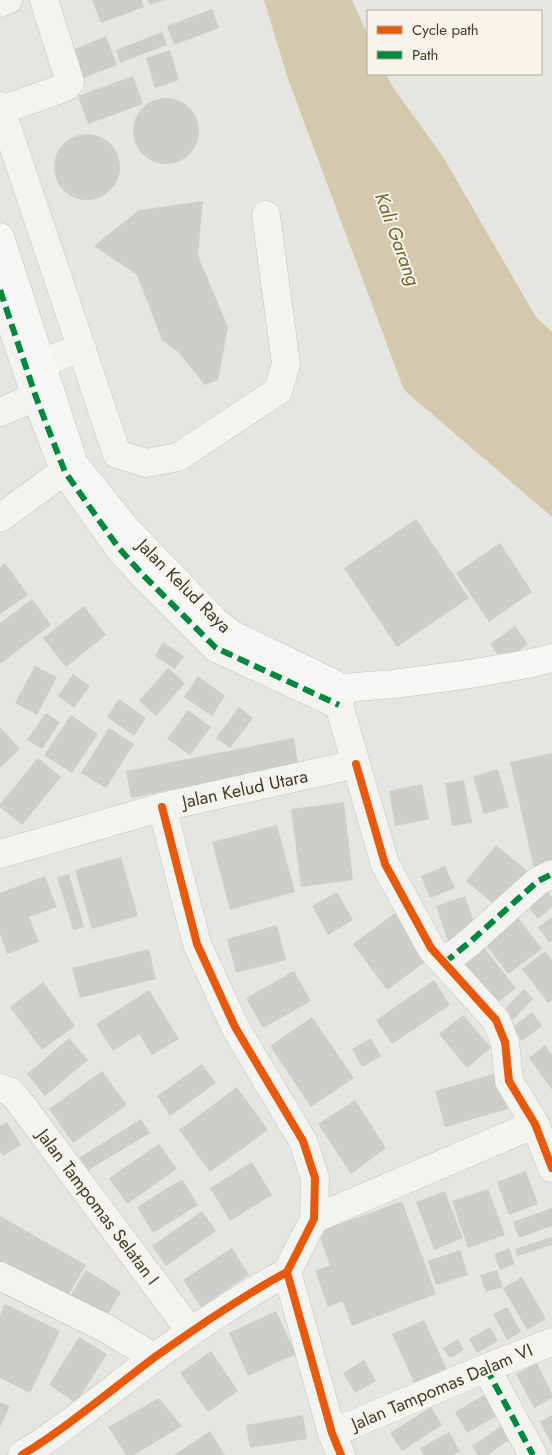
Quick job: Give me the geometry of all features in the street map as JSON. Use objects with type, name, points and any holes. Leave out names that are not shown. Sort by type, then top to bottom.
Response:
[{"type":"main road","name":"Jalan Kelud Raya","points":[[0,237],[41,363],[44,395],[70,468],[215,621],[232,634],[341,696]]},
{"type":"main road","points":[[341,696],[394,684],[527,664],[552,658]]},
{"type":"street","points":[[0,3],[8,0]]},
{"type":"street","points":[[44,0],[70,82],[66,86],[1,108],[117,454],[146,463],[178,457],[278,391],[286,364],[266,215]]},
{"type":"street","points":[[0,290],[44,395],[0,412]]},
{"type":"street","points":[[41,363],[82,348]]},
{"type":"street","points":[[0,518],[70,468]]},
{"type":"street","points":[[341,696],[356,764],[385,864],[431,948],[496,1020],[505,1042],[509,1081],[535,1124],[552,1168]]},
{"type":"street","name":"Jalan Kelud Utara","points":[[0,854],[162,807],[356,764]]},
{"type":"street","points":[[22,1455],[54,1436],[155,1358],[192,1332],[255,1289],[287,1272],[314,1218],[315,1178],[303,1141],[235,1027],[197,944],[162,807]]},
{"type":"street","points":[[444,963],[538,880],[552,874]]},
{"type":"street","name":"Jalan Tampomas Selatan I","points":[[0,1088],[11,1092],[18,1100],[192,1332]]},
{"type":"street","points":[[314,1218],[535,1124]]},
{"type":"street","points":[[287,1272],[336,1444]]},
{"type":"street","points":[[0,1276],[107,1329],[155,1358]]},
{"type":"street","name":"Jalan Tampomas Dalam VI","points":[[336,1444],[486,1368],[552,1342]]},
{"type":"street","points":[[486,1368],[533,1455]]},
{"type":"water","name":"Kali Garang","points":[[264,0],[352,0],[367,33],[367,75],[386,75],[392,86],[442,155],[536,317],[552,332],[552,517],[404,390],[288,79]]},
{"type":"building","points":[[92,0],[141,0],[144,7],[101,23]]},
{"type":"building","points":[[148,0],[164,0],[150,5]]},
{"type":"building","points":[[212,9],[219,28],[174,45],[167,26]]},
{"type":"building","points":[[162,32],[167,45],[120,63],[116,50]]},
{"type":"building","points":[[106,36],[117,65],[83,78],[72,50]]},
{"type":"building","points":[[170,50],[179,80],[155,88],[146,58]]},
{"type":"building","points":[[133,76],[143,104],[88,124],[78,96]]},
{"type":"building","points":[[166,98],[178,101],[189,108],[196,119],[199,131],[196,143],[189,154],[178,161],[166,164],[154,161],[143,154],[136,143],[133,131],[136,119],[143,108],[154,101]]},
{"type":"building","points":[[87,134],[99,137],[110,144],[117,155],[120,167],[117,179],[110,190],[99,197],[87,200],[75,197],[64,190],[57,179],[54,167],[57,155],[64,144],[75,137]]},
{"type":"building","points":[[203,201],[198,256],[228,327],[218,380],[205,385],[177,351],[162,340],[137,275],[94,246],[139,210]]},
{"type":"building","points":[[416,519],[469,598],[397,647],[344,568]]},
{"type":"building","points":[[500,543],[532,592],[489,622],[456,573]]},
{"type":"building","points":[[5,563],[28,595],[0,614],[0,567]]},
{"type":"building","points":[[32,599],[51,625],[0,664],[0,623]]},
{"type":"building","points":[[84,606],[106,635],[66,667],[43,638]]},
{"type":"building","points":[[515,626],[528,644],[503,662],[490,644]]},
{"type":"building","points":[[163,642],[184,656],[175,669],[155,656]]},
{"type":"building","points":[[35,666],[57,677],[37,715],[15,703]]},
{"type":"building","points":[[168,668],[185,683],[156,716],[139,701]]},
{"type":"building","points":[[73,674],[90,686],[74,708],[58,696]]},
{"type":"building","points":[[198,676],[225,696],[212,716],[184,697]]},
{"type":"building","points":[[119,699],[146,718],[134,736],[107,717]]},
{"type":"building","points":[[239,707],[253,718],[230,748],[216,738]]},
{"type":"building","points":[[188,710],[211,727],[190,755],[167,739]]},
{"type":"building","points":[[46,713],[60,722],[42,749],[27,740]]},
{"type":"building","points":[[71,715],[98,734],[72,773],[44,755]]},
{"type":"building","points":[[0,727],[20,749],[0,768]]},
{"type":"building","points":[[109,728],[134,744],[106,788],[81,773]]},
{"type":"building","points":[[294,738],[298,764],[131,798],[126,771]]},
{"type":"building","points":[[552,753],[552,864],[534,868],[510,762]]},
{"type":"building","points":[[38,758],[61,777],[22,825],[0,807],[0,804]]},
{"type":"building","points":[[498,769],[509,807],[484,814],[473,777]]},
{"type":"building","points":[[464,780],[472,823],[452,826],[445,783]]},
{"type":"building","points":[[422,784],[429,819],[395,826],[389,791]]},
{"type":"building","points":[[344,802],[353,880],[301,887],[291,809]]},
{"type":"building","points":[[277,825],[295,892],[230,910],[212,842]]},
{"type":"building","points":[[496,845],[530,873],[500,909],[466,881]]},
{"type":"building","points":[[121,857],[138,916],[92,929],[75,870]]},
{"type":"building","points":[[445,866],[455,888],[430,898],[421,876]]},
{"type":"building","points":[[69,874],[84,927],[73,930],[57,877]]},
{"type":"building","points":[[45,876],[57,907],[29,917],[39,942],[7,954],[0,935],[0,893]]},
{"type":"building","points":[[543,886],[552,897],[552,907],[538,919],[524,901]]},
{"type":"building","points":[[337,892],[353,920],[328,935],[312,906]]},
{"type":"building","points":[[465,896],[478,934],[449,944],[436,906]]},
{"type":"building","points":[[395,913],[429,959],[387,990],[353,944]]},
{"type":"building","points":[[517,916],[542,949],[508,974],[484,942]]},
{"type":"building","points":[[552,917],[552,941],[549,942],[538,927]]},
{"type":"building","points":[[277,925],[286,960],[236,973],[227,939]]},
{"type":"building","points":[[484,948],[516,988],[492,1007],[460,967]]},
{"type":"building","points":[[149,949],[156,979],[80,998],[72,968]]},
{"type":"building","points":[[545,951],[552,960],[552,1000],[548,1003],[522,969]]},
{"type":"building","points":[[294,971],[311,1001],[263,1028],[246,998]]},
{"type":"building","points":[[434,980],[450,1005],[392,1044],[376,1020]]},
{"type":"building","points":[[43,982],[75,1026],[42,1050],[10,1007]]},
{"type":"building","points":[[524,989],[533,999],[513,1020],[503,1011]]},
{"type":"building","points":[[149,990],[179,1039],[152,1055],[139,1034],[113,1051],[96,1024]]},
{"type":"building","points":[[532,1012],[542,1026],[522,1041],[512,1028]]},
{"type":"building","points":[[463,1015],[491,1048],[467,1068],[439,1034]]},
{"type":"building","points":[[312,1017],[354,1078],[311,1107],[270,1046]]},
{"type":"building","points":[[69,1038],[88,1060],[45,1096],[27,1074]]},
{"type":"building","points":[[371,1038],[381,1056],[362,1067],[352,1049]]},
{"type":"building","points":[[545,1045],[552,1055],[552,1090],[529,1058]]},
{"type":"building","points":[[202,1064],[216,1083],[170,1116],[157,1096]]},
{"type":"building","points":[[102,1071],[127,1105],[73,1143],[49,1109]]},
{"type":"building","points":[[497,1073],[508,1109],[445,1127],[435,1091]]},
{"type":"building","points":[[237,1087],[268,1130],[210,1172],[179,1130]]},
{"type":"building","points":[[355,1100],[386,1148],[351,1174],[318,1124]]},
{"type":"building","points":[[141,1119],[150,1133],[85,1172],[77,1159]]},
{"type":"building","points":[[7,1122],[21,1145],[3,1156],[0,1151],[0,1126]]},
{"type":"building","points":[[159,1144],[177,1169],[127,1204],[109,1178]]},
{"type":"building","points":[[252,1162],[272,1195],[230,1221],[210,1188]]},
{"type":"building","points":[[526,1171],[538,1204],[509,1215],[497,1182]]},
{"type":"building","points":[[182,1179],[198,1205],[153,1233],[137,1207]]},
{"type":"building","points":[[488,1189],[505,1235],[468,1248],[452,1201]]},
{"type":"building","points":[[445,1191],[463,1238],[434,1250],[416,1202]]},
{"type":"building","points":[[402,1201],[436,1294],[352,1326],[343,1301],[328,1307],[315,1271],[330,1265],[318,1232]]},
{"type":"building","points":[[552,1208],[552,1226],[519,1238],[513,1222]]},
{"type":"building","points":[[202,1211],[216,1231],[166,1266],[152,1246]]},
{"type":"building","points":[[0,1216],[86,1265],[65,1301],[0,1264]]},
{"type":"building","points":[[552,1237],[552,1245],[517,1256],[515,1249]]},
{"type":"building","points":[[232,1248],[249,1275],[201,1307],[183,1280]]},
{"type":"building","points":[[509,1248],[515,1264],[500,1270],[494,1254]]},
{"type":"building","points":[[460,1250],[468,1275],[436,1285],[428,1261]]},
{"type":"building","points":[[86,1270],[121,1292],[105,1319],[69,1298]]},
{"type":"building","points":[[497,1270],[503,1287],[486,1292],[480,1275]]},
{"type":"building","points":[[522,1277],[546,1319],[527,1330],[503,1288]]},
{"type":"building","points":[[5,1304],[60,1331],[30,1393],[0,1378],[0,1315]]},
{"type":"building","points":[[507,1307],[521,1332],[507,1340],[493,1314]]},
{"type":"building","points":[[276,1311],[296,1354],[248,1376],[229,1333]]},
{"type":"building","points":[[424,1320],[450,1376],[418,1391],[392,1334]]},
{"type":"building","points":[[490,1327],[498,1341],[477,1353],[469,1339]]},
{"type":"building","points":[[79,1337],[107,1354],[76,1403],[49,1385]]},
{"type":"building","points":[[458,1339],[464,1350],[450,1358],[443,1348]]},
{"type":"building","points":[[211,1351],[238,1391],[208,1412],[180,1373]]},
{"type":"building","points":[[364,1360],[376,1381],[355,1393],[343,1373]]},
{"type":"building","points":[[537,1363],[552,1393],[552,1398],[534,1408],[516,1374]]},
{"type":"building","points":[[493,1390],[505,1411],[467,1433],[455,1412]]},
{"type":"building","points":[[159,1398],[182,1426],[134,1455],[126,1455],[108,1427]]},
{"type":"building","points":[[0,1402],[10,1406],[0,1427]]},
{"type":"building","points":[[431,1407],[442,1425],[402,1451],[390,1433]]},
{"type":"building","points":[[303,1415],[307,1439],[250,1448],[246,1425]]},
{"type":"building","points":[[552,1415],[552,1445],[540,1422]]},
{"type":"building","points":[[509,1421],[518,1434],[487,1455],[478,1455],[472,1446]]},
{"type":"building","points":[[210,1431],[225,1455],[174,1455]]},
{"type":"building","points":[[449,1432],[460,1451],[453,1455],[424,1455],[420,1448]]},
{"type":"marked path","points":[[0,290],[36,397],[65,472],[118,547],[141,573],[216,648],[339,705]]},
{"type":"marked path","points":[[444,963],[538,881],[552,874]]},
{"type":"marked path","points":[[486,1368],[533,1455]]},
{"type":"cycle path","points":[[356,764],[385,864],[431,948],[496,1020],[505,1042],[509,1081],[535,1124],[552,1168]]},
{"type":"cycle path","points":[[162,807],[197,944],[235,1027],[303,1141],[315,1178],[314,1219],[287,1272],[332,1433],[341,1455]]},
{"type":"cycle path","points":[[22,1455],[73,1420],[155,1357],[236,1302],[287,1272]]}]
